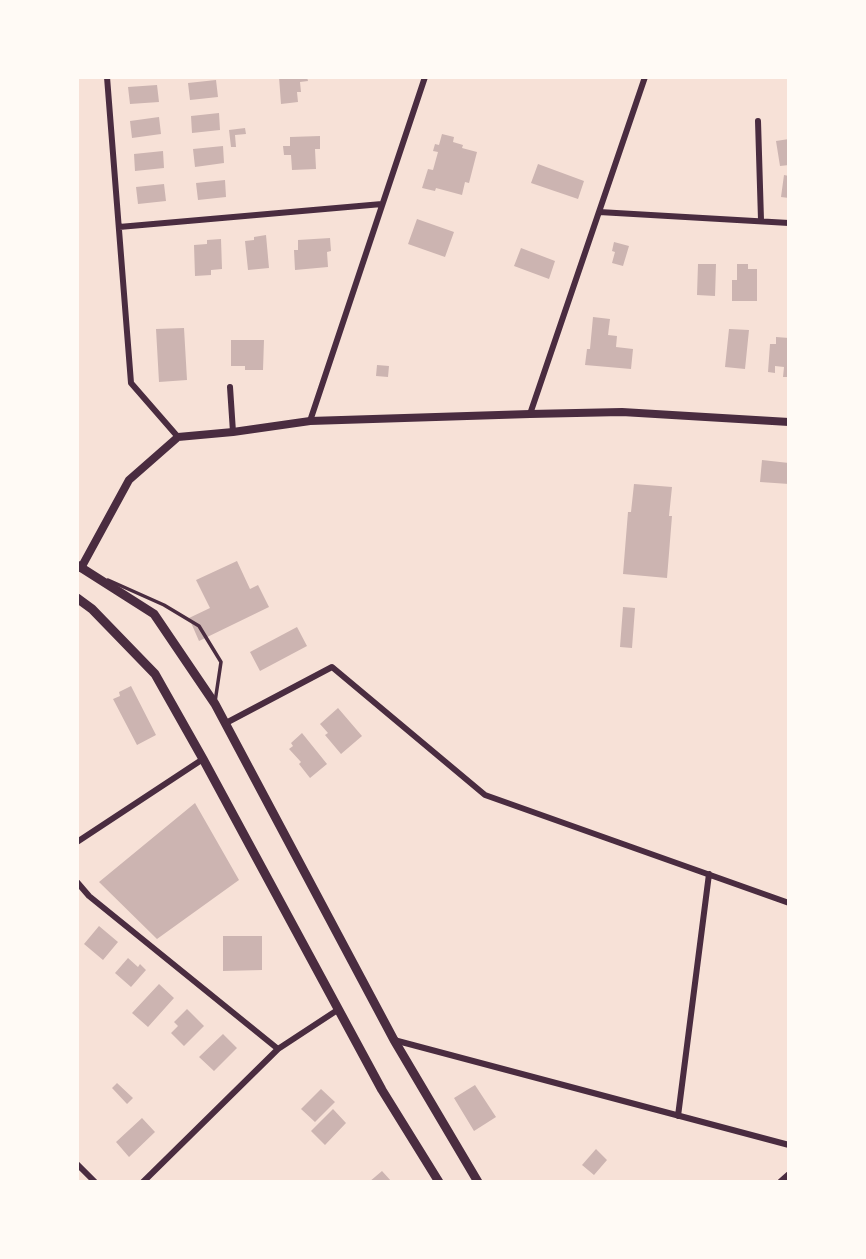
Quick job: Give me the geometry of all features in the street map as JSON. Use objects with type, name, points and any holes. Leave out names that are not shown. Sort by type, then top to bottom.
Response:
[{"type":"main road","points":[[78,567],[155,614],[215,704],[394,1040],[478,1182]]},
{"type":"main road","points":[[77,598],[92,609],[155,674],[382,1090],[439,1182]]},
{"type":"street","points":[[107,77],[131,383],[178,436]]},
{"type":"street","points":[[310,421],[425,77]]},
{"type":"street","points":[[530,414],[645,77]]},
{"type":"street","points":[[758,121],[761,220]]},
{"type":"street","points":[[119,227],[382,204]]},
{"type":"street","points":[[599,212],[789,223]]},
{"type":"street","points":[[230,387],[233,432]]},
{"type":"street","points":[[78,567],[128,480],[178,436],[233,432],[310,421],[530,414],[622,412],[789,422]]},
{"type":"street","points":[[226,723],[332,667],[485,795],[789,903]]},
{"type":"street","points":[[77,842],[203,759]]},
{"type":"street","points":[[678,1116],[709,874]]},
{"type":"street","points":[[77,882],[89,896],[278,1049]]},
{"type":"street","points":[[142,1182],[278,1049],[339,1009]]},
{"type":"street","points":[[394,1040],[789,1145]]},
{"type":"street","points":[[77,1164],[95,1182]]},
{"type":"street","points":[[780,1182],[789,1174]]},
{"type":"lane","points":[[78,567],[164,605],[199,626],[221,662],[215,704]]},
{"type":"building","points":[[279,77],[307,77],[308,81],[300,82],[298,102],[281,104]]},
{"type":"building","points":[[216,80],[218,97],[190,100],[188,83]]},
{"type":"building","points":[[157,85],[159,102],[130,104],[128,87]]},
{"type":"building","points":[[219,113],[220,130],[192,133],[191,116]]},
{"type":"building","points":[[159,117],[161,134],[132,138],[130,121]]},
{"type":"building","points":[[245,128],[246,134],[235,135],[236,147],[231,147],[229,130]]},
{"type":"building","points":[[442,134],[454,137],[453,142],[463,145],[462,148],[477,152],[469,183],[465,182],[462,195],[436,188],[435,191],[422,188],[428,169],[433,170],[438,152],[433,151],[435,144],[439,145]]},
{"type":"building","points":[[320,136],[320,149],[315,149],[316,169],[292,170],[291,155],[284,155],[283,146],[290,146],[290,137]]},
{"type":"building","points":[[789,139],[789,165],[780,166],[776,141]]},
{"type":"building","points":[[223,146],[224,163],[195,167],[193,149]]},
{"type":"building","points":[[163,151],[164,168],[135,171],[134,154]]},
{"type":"building","points":[[538,164],[584,181],[578,199],[531,183]]},
{"type":"building","points":[[784,175],[789,176],[789,198],[781,197]]},
{"type":"building","points":[[225,180],[226,197],[198,200],[196,183]]},
{"type":"building","points":[[164,184],[166,201],[138,204],[136,187]]},
{"type":"building","points":[[417,219],[454,232],[445,257],[408,244]]},
{"type":"building","points":[[266,235],[269,268],[248,270],[245,241]]},
{"type":"building","points":[[330,238],[328,267],[295,270],[294,250],[298,250],[298,240]]},
{"type":"building","points":[[221,239],[222,269],[211,270],[211,275],[195,276],[194,245]]},
{"type":"building","points":[[614,242],[629,246],[623,266],[612,263]]},
{"type":"building","points":[[521,248],[555,261],[549,279],[514,266]]},
{"type":"building","points":[[698,264],[716,264],[715,296],[697,295]]},
{"type":"building","points":[[737,264],[748,264],[748,269],[757,269],[757,301],[732,301],[732,280],[737,280]]},
{"type":"building","points":[[593,317],[610,319],[608,335],[617,336],[616,347],[633,349],[631,369],[585,365],[587,349],[590,349]]},
{"type":"building","points":[[184,328],[187,380],[159,382],[156,329]]},
{"type":"building","points":[[729,329],[749,330],[745,369],[725,367]]},
{"type":"building","points":[[776,337],[789,338],[789,377],[783,377],[784,367],[775,366],[775,373],[768,372],[770,344],[776,344]]},
{"type":"building","points":[[231,340],[264,340],[263,370],[245,370],[245,366],[231,366]]},
{"type":"building","points":[[377,365],[389,366],[388,377],[376,376]]},
{"type":"building","points":[[762,460],[789,463],[789,484],[760,482]]},
{"type":"building","points":[[634,484],[672,487],[667,578],[623,574],[628,512],[631,512]]},
{"type":"building","points":[[237,561],[250,589],[258,585],[269,607],[199,641],[189,618],[210,608],[196,580]]},
{"type":"building","points":[[623,607],[635,608],[632,648],[620,647]]},
{"type":"building","points":[[297,627],[307,646],[260,671],[250,652]]},
{"type":"building","points":[[131,686],[156,735],[137,745],[113,699],[120,696],[119,692]]},
{"type":"building","points":[[338,708],[362,736],[341,754],[325,735],[328,733],[320,724]]},
{"type":"building","points":[[302,733],[327,764],[310,778],[289,749],[293,746],[291,743]]},
{"type":"building","points":[[195,803],[239,880],[157,939],[99,882]]},
{"type":"building","points":[[99,926],[118,942],[103,960],[84,944]]},
{"type":"building","points":[[223,936],[262,936],[262,970],[223,971]]},
{"type":"building","points":[[128,958],[146,970],[131,987],[115,973]]},
{"type":"building","points":[[159,984],[174,998],[148,1027],[132,1013]]},
{"type":"building","points":[[187,1009],[204,1026],[184,1046],[171,1033],[178,1026],[174,1022]]},
{"type":"building","points":[[223,1034],[237,1048],[214,1071],[199,1057]]},
{"type":"building","points":[[117,1083],[133,1098],[127,1104],[112,1088]]},
{"type":"building","points":[[475,1085],[496,1117],[474,1131],[454,1098]]},
{"type":"building","points":[[321,1089],[335,1102],[315,1122],[301,1109]]},
{"type":"building","points":[[333,1109],[346,1123],[325,1145],[311,1131]]},
{"type":"building","points":[[142,1118],[155,1132],[129,1157],[116,1142]]},
{"type":"building","points":[[596,1149],[607,1160],[594,1175],[582,1165]]},
{"type":"building","points":[[382,1171],[392,1182],[369,1182]]}]
